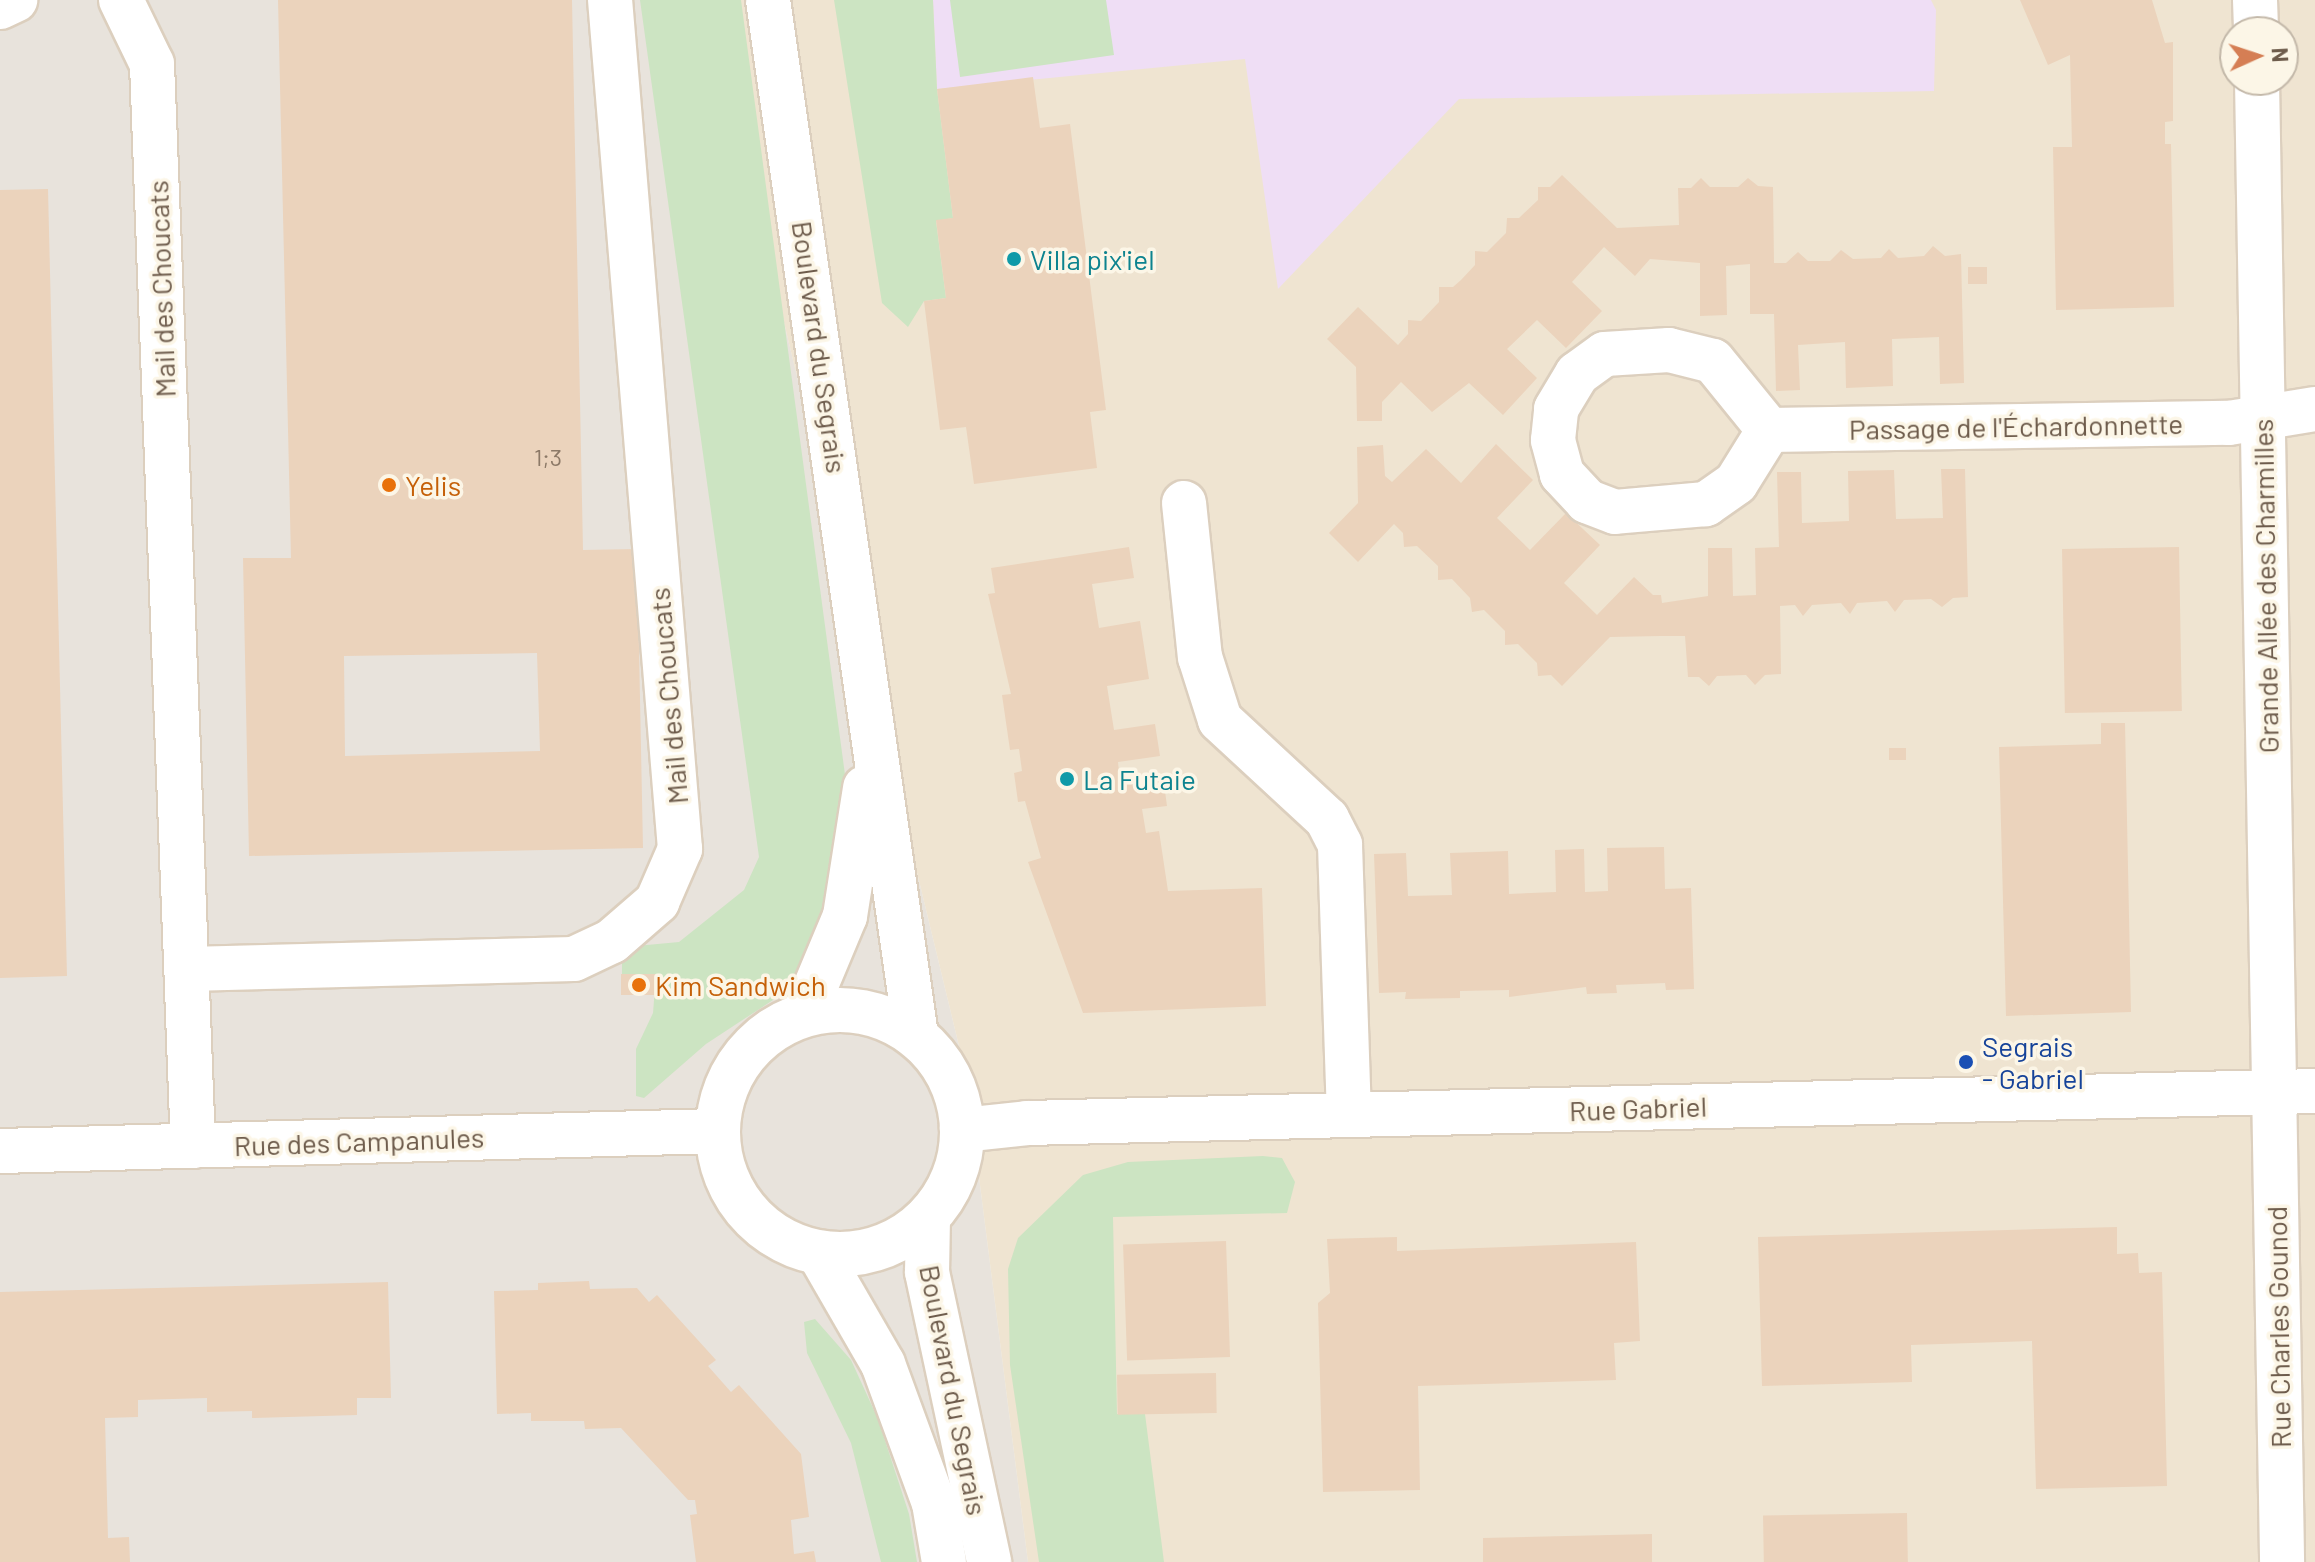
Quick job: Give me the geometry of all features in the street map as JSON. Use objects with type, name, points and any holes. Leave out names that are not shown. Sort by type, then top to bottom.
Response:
[{"type":"street","points":[[0,7],[15,0]]},
{"type":"street","name":"Mail des Choucats","points":[[121,0],[152,64],[193,1146]]},
{"type":"street","name":"Mail des Choucats","points":[[188,969],[574,959],[612,941],[657,902],[680,849],[610,0]]},
{"type":"street","name":"Boulevard du Segrais","points":[[768,0],[870,694],[916,1036]]},
{"type":"street","name":"Grande Allée des Charmilles","points":[[2257,96],[2262,416],[2295,1091]]},
{"type":"street","points":[[1669,350],[1713,361],[1769,430],[1736,483],[1706,504],[1615,512],[1587,501],[1562,474],[1553,440],[1556,409],[1577,374],[1605,354],[1669,350]]},
{"type":"street","name":"Passage de l'Échardonnette","points":[[1769,430],[2229,423],[2315,409]]},
{"type":"street","points":[[1184,503],[1200,657],[1220,720],[1327,819],[1340,845],[1349,1114]]},
{"type":"street","name":"Boulevard du Segrais","points":[[804,1014],[845,916],[864,823],[870,694]]},
{"type":"street","points":[[844,1009],[883,1016],[916,1036],[941,1063],[957,1095],[962,1130],[959,1162],[928,1217],[896,1241],[858,1253],[819,1253],[787,1242],[758,1223],[736,1197],[722,1165],[717,1131],[724,1093],[741,1058],[769,1031],[804,1014],[844,1009]]},
{"type":"street","name":"Rue Gabriel","points":[[962,1130],[1027,1123],[2295,1091]]},
{"type":"street","name":"Rue Charles Gounod","points":[[2282,1562],[2298,1467],[2295,1091]]},
{"type":"street","name":"Rue des Campanules","points":[[0,1151],[717,1131]]},
{"type":"street","name":"Boulevard du Segrais","points":[[928,1217],[927,1272],[989,1562]]},
{"type":"street","name":"Boulevard du Segrais","points":[[819,1253],[883,1364],[934,1503],[944,1562]]},
{"type":"shaded area","points":[[0,0],[706,0],[966,1075],[1028,1562],[0,1562]]},
{"type":"shaded area","points":[[706,0],[2315,0],[2315,1562],[1028,1562],[966,1075]]},
{"type":"shaded area","points":[[933,0],[1931,0],[1936,10],[1934,91],[1459,99],[1278,289],[1245,59],[937,89]]},
{"type":"green space","points":[[640,0],[741,0],[848,797],[843,850],[807,968],[776,998],[706,1044],[644,1098],[636,1096],[636,1049],[653,1013],[656,974],[622,975],[622,962],[636,946],[679,942],[744,890],[759,857]]},
{"type":"green space","points":[[834,0],[933,0],[937,89],[953,218],[936,221],[946,298],[924,301],[908,327],[882,303]]},
{"type":"green space","points":[[950,0],[1106,0],[1114,55],[960,77]]},
{"type":"green space","points":[[1263,1156],[1282,1158],[1295,1182],[1287,1213],[1113,1217],[1117,1414],[1145,1414],[1164,1562],[1039,1562],[1010,1365],[1008,1269],[1018,1238],[1083,1175],[1128,1162]]},
{"type":"green space","points":[[815,1319],[851,1360],[878,1419],[909,1514],[917,1562],[881,1562],[851,1443],[807,1353],[804,1322]]},
{"type":"building","points":[[278,0],[572,0],[583,550],[637,549],[643,848],[249,856],[243,558],[291,558]],"holes":[[[537,653],[540,751],[345,756],[344,656]]]},
{"type":"building","points":[[2020,0],[2152,0],[2165,43],[2173,42],[2173,121],[2165,122],[2165,144],[2171,144],[2174,307],[2056,310],[2053,147],[2072,147],[2070,55],[2048,65]]},
{"type":"building","name":"Villa pix'iel","points":[[1033,77],[1040,128],[1070,124],[1106,410],[1090,412],[1097,468],[974,484],[966,427],[940,430],[924,301],[946,298],[936,220],[953,218],[937,89]]},
{"type":"building","points":[[1562,175],[1617,228],[1679,225],[1678,188],[1691,188],[1701,178],[1710,187],[1738,187],[1748,178],[1758,186],[1773,187],[1774,263],[1786,263],[1798,252],[1808,261],[1830,261],[1841,250],[1853,259],[1881,258],[1889,249],[1898,258],[1924,256],[1933,246],[1945,256],[1961,254],[1964,383],[1940,384],[1939,337],[1892,339],[1893,386],[1846,388],[1845,342],[1798,345],[1800,390],[1776,391],[1774,314],[1750,314],[1750,264],[1726,266],[1727,315],[1700,316],[1700,263],[1650,259],[1635,276],[1604,247],[1572,282],[1602,311],[1566,348],[1537,320],[1507,349],[1537,378],[1503,415],[1469,383],[1432,412],[1401,382],[1382,402],[1382,421],[1357,421],[1356,367],[1327,339],[1358,307],[1398,345],[1408,334],[1408,320],[1421,321],[1439,302],[1439,287],[1453,287],[1461,280],[1475,265],[1475,251],[1487,252],[1506,233],[1507,218],[1519,218],[1538,200],[1538,187],[1550,187]]},
{"type":"building","points":[[48,189],[67,976],[0,978],[0,190]]},
{"type":"building","points":[[1968,267],[1987,267],[1987,284],[1968,284]]},
{"type":"building","points":[[1496,444],[1533,480],[1497,518],[1530,550],[1566,513],[1600,545],[1564,583],[1597,615],[1634,577],[1653,595],[1661,595],[1662,603],[1708,596],[1708,548],[1732,548],[1733,596],[1756,595],[1755,548],[1779,547],[1777,472],[1801,472],[1802,523],[1849,521],[1848,471],[1894,470],[1896,519],[1943,518],[1941,469],[1965,469],[1968,597],[1953,598],[1942,607],[1931,599],[1904,600],[1895,612],[1887,601],[1857,603],[1850,614],[1841,603],[1812,605],[1803,616],[1795,605],[1780,606],[1781,674],[1765,675],[1755,685],[1746,675],[1717,676],[1709,686],[1699,677],[1688,677],[1685,636],[1661,636],[1610,637],[1562,686],[1551,675],[1538,676],[1537,663],[1518,644],[1505,645],[1505,631],[1484,610],[1472,612],[1470,598],[1452,579],[1438,580],[1438,566],[1417,546],[1404,547],[1403,533],[1394,524],[1358,562],[1329,533],[1358,503],[1357,447],[1383,445],[1385,476],[1392,482],[1426,449],[1461,483]]},
{"type":"building","name":"La Futaie","points":[[1129,547],[1134,578],[1092,584],[1099,628],[1140,621],[1149,679],[1107,686],[1114,730],[1155,724],[1160,756],[1118,762],[1120,781],[1163,776],[1167,806],[1142,809],[1146,833],[1159,831],[1168,891],[1262,888],[1266,1006],[1083,1013],[1028,862],[1041,858],[1025,801],[1018,802],[1014,773],[1022,771],[1019,749],[1010,750],[1002,695],[1011,694],[988,594],[995,593],[991,568]]},
{"type":"building","points":[[2179,547],[2182,711],[2065,713],[2062,549]]},
{"type":"building","points":[[2101,723],[2125,723],[2131,1012],[2006,1016],[1999,747],[2101,744]]},
{"type":"building","points":[[1889,748],[1906,748],[1906,760],[1889,760]]},
{"type":"building","points":[[1664,847],[1665,889],[1691,888],[1694,989],[1666,990],[1665,983],[1616,985],[1617,993],[1587,994],[1586,987],[1509,997],[1509,990],[1460,991],[1460,998],[1405,999],[1406,992],[1379,993],[1374,854],[1406,853],[1408,896],[1452,895],[1450,853],[1508,851],[1509,894],[1556,892],[1555,850],[1584,849],[1585,892],[1608,891],[1607,848]]},
{"type":"building","name":"Kim Sandwich","points":[[621,974],[656,974],[656,995],[621,995]]},
{"type":"building","points":[[2117,1227],[2117,1254],[2138,1253],[2139,1273],[2162,1272],[2167,1486],[2036,1489],[2032,1341],[1911,1345],[1912,1382],[1762,1386],[1758,1237]]},
{"type":"building","points":[[1397,1237],[1397,1251],[1636,1242],[1640,1341],[1614,1343],[1616,1380],[1418,1386],[1420,1490],[1323,1492],[1318,1303],[1330,1293],[1327,1239]]},
{"type":"building","points":[[1226,1241],[1230,1357],[1127,1361],[1123,1245]]},
{"type":"building","points":[[589,1281],[590,1289],[637,1288],[649,1302],[657,1295],[716,1360],[708,1366],[731,1392],[739,1385],[801,1454],[809,1517],[791,1520],[794,1554],[814,1551],[816,1562],[696,1562],[690,1515],[697,1514],[695,1500],[688,1500],[621,1428],[585,1429],[584,1421],[531,1421],[531,1413],[497,1414],[494,1291],[538,1290],[538,1283]]},
{"type":"building","points":[[388,1282],[391,1398],[357,1398],[357,1415],[252,1418],[252,1411],[207,1412],[207,1398],[138,1400],[138,1417],[105,1418],[108,1538],[129,1537],[130,1562],[0,1562],[0,1292]]},
{"type":"building","points":[[1216,1373],[1217,1413],[1118,1415],[1117,1375]]},
{"type":"building","points":[[1907,1513],[1908,1562],[1764,1562],[1763,1516]]},
{"type":"building","points":[[1652,1534],[1652,1562],[1483,1562],[1483,1538]]},
{"type":"place","name":"Villa pix'iel","points":[[1014,259]]},
{"type":"place","name":"Yelis","points":[[389,485]]},
{"type":"place","name":"La Futaie","points":[[1067,779]]},
{"type":"place","name":"Kim Sandwich","points":[[639,985]]},
{"type":"place","name":"Segrais - Gabriel","points":[[1966,1062]]}]
